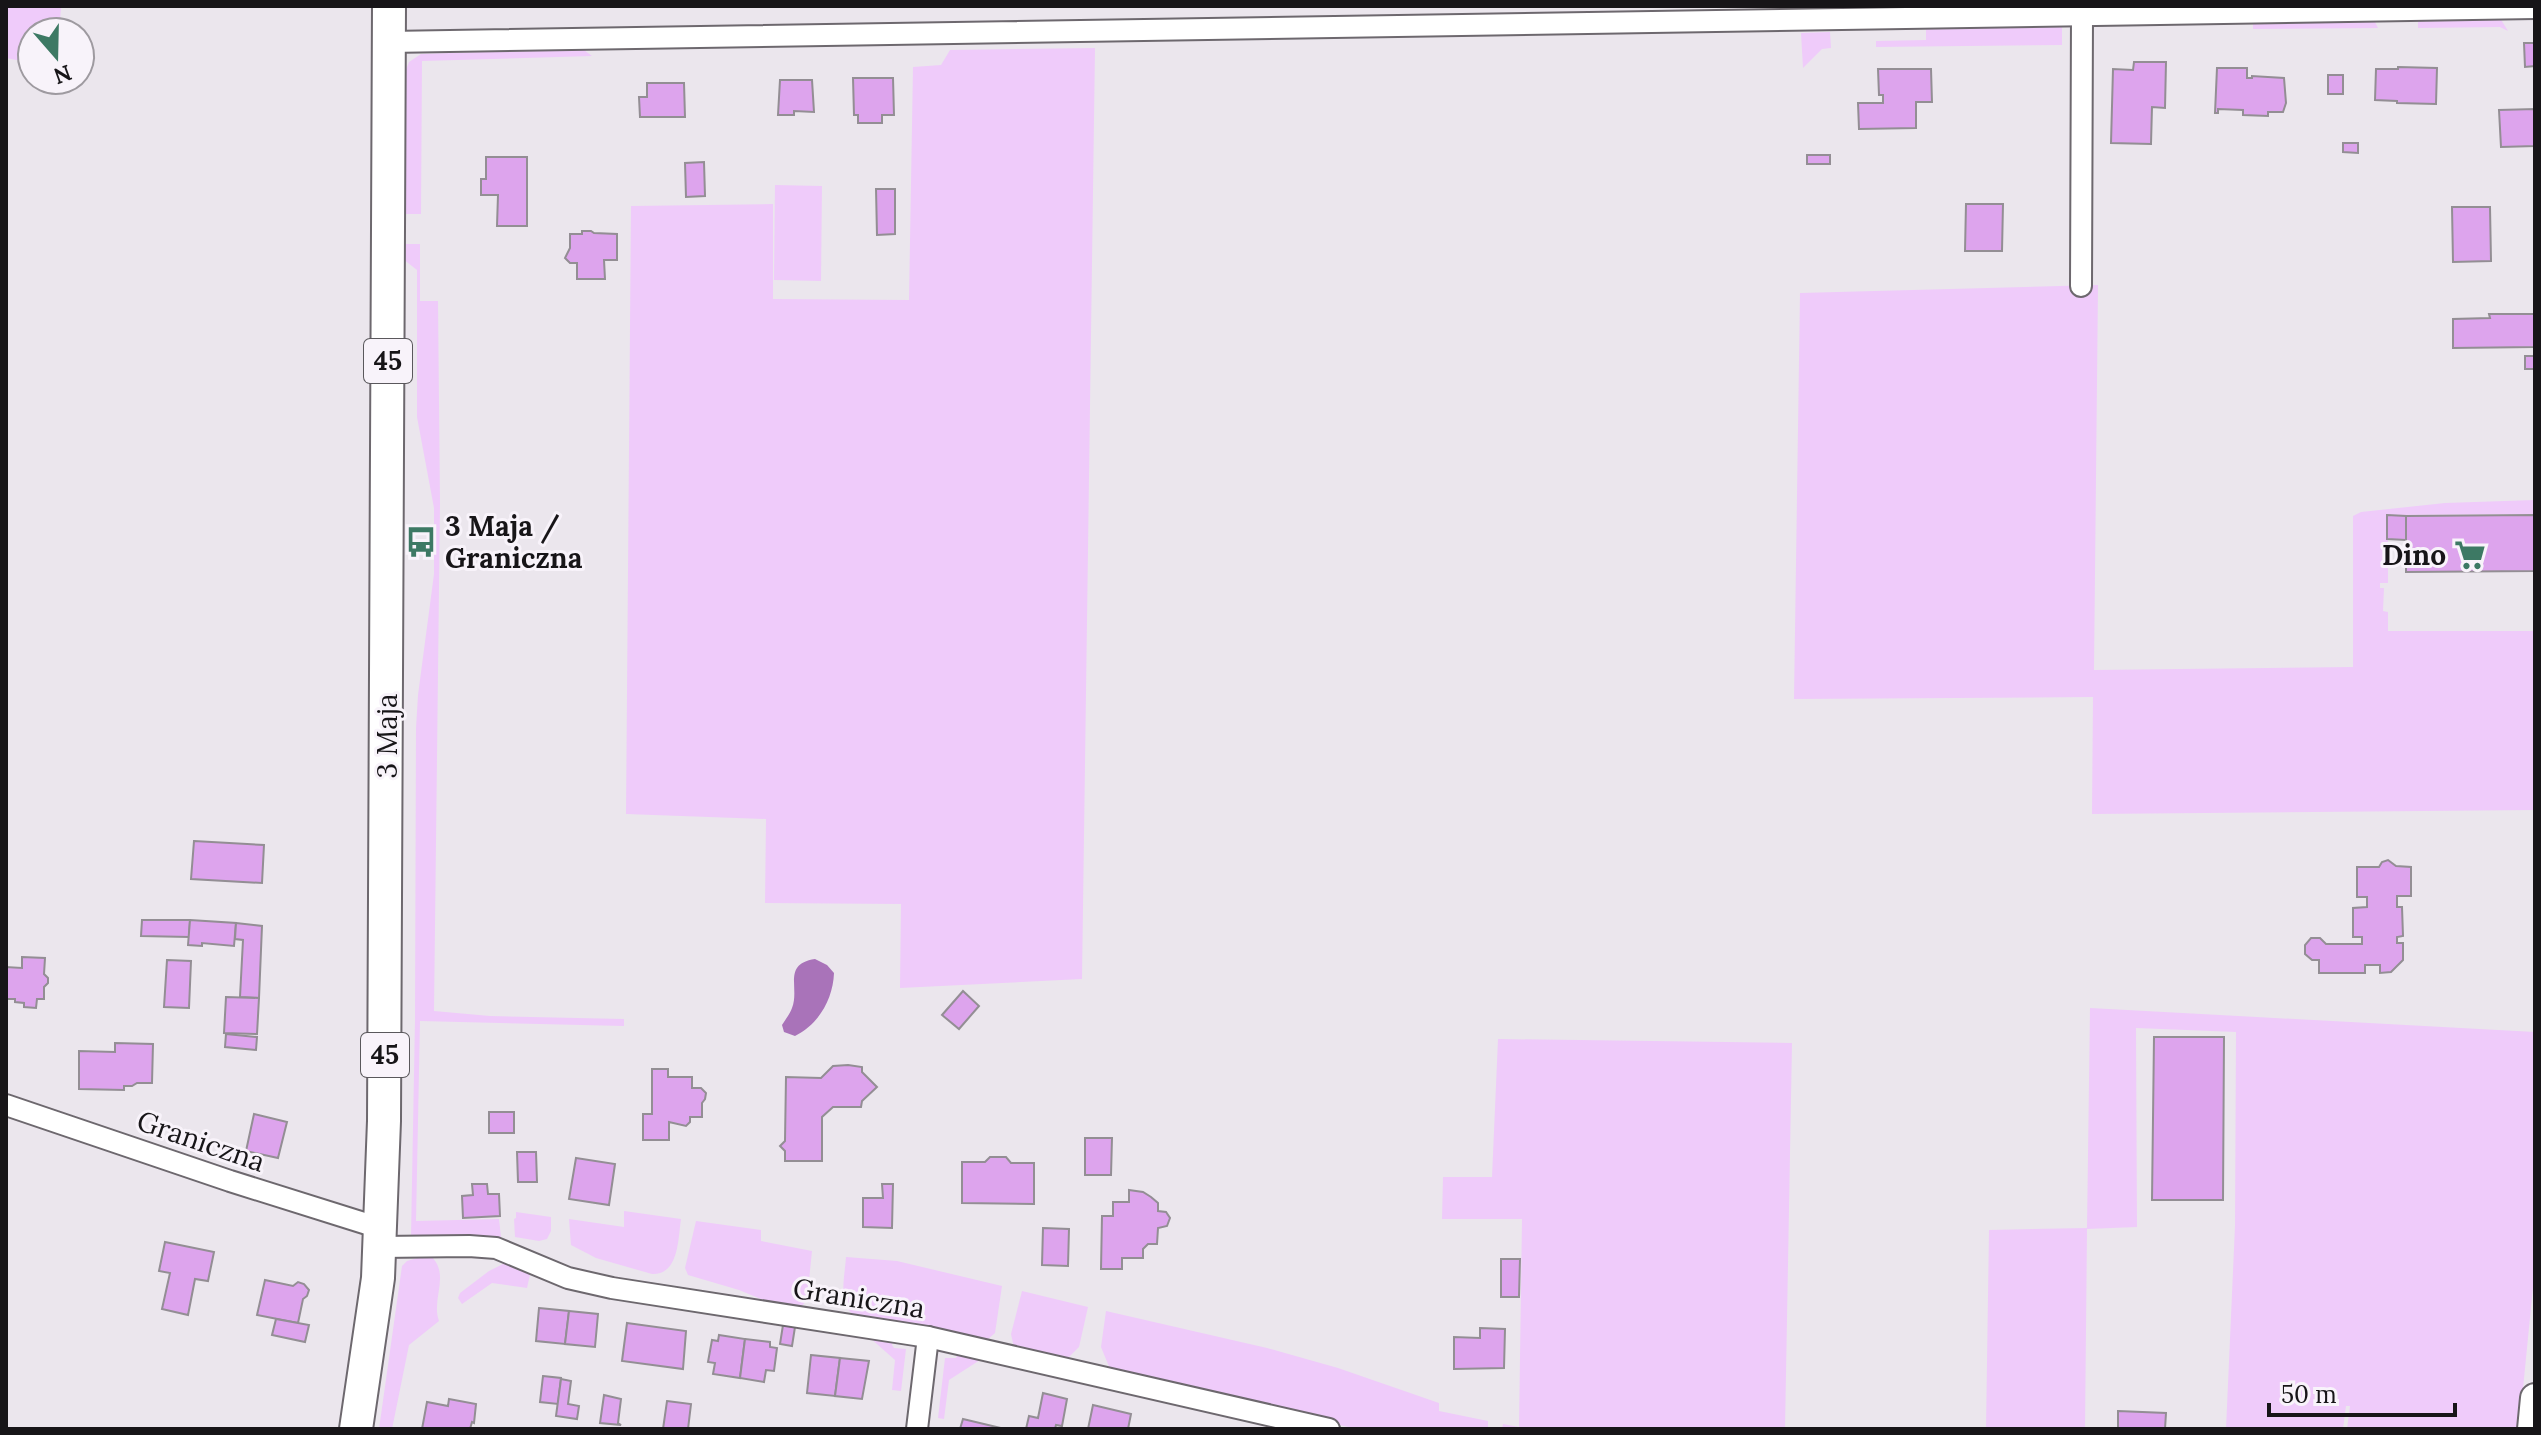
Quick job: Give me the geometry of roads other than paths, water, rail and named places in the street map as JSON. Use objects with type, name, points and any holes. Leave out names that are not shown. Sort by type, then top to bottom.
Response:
[{"type":"main road","name":"45","points":[[389,6],[389,42]]},
{"type":"main road","name":"3 Maja","points":[[356,1429],[372,1330],[380,1236],[386,962],[389,42]]},
{"type":"street","points":[[389,42],[2535,8]]},
{"type":"street","points":[[2081,286],[2082,15]]},
{"type":"street","name":"Graniczna","points":[[6,1105],[367,1224],[380,1236],[485,1246],[507,1251],[568,1278],[612,1288],[928,1337],[1329,1429]]},
{"type":"street","points":[[917,1429],[928,1337]]},
{"type":"street","points":[[2532,1429],[2535,1398]]},
{"type":"place","name":"3 Maja / Graniczna","points":[[421,542]]},
{"type":"place","name":"Dino","points":[[2470,555]]}]
